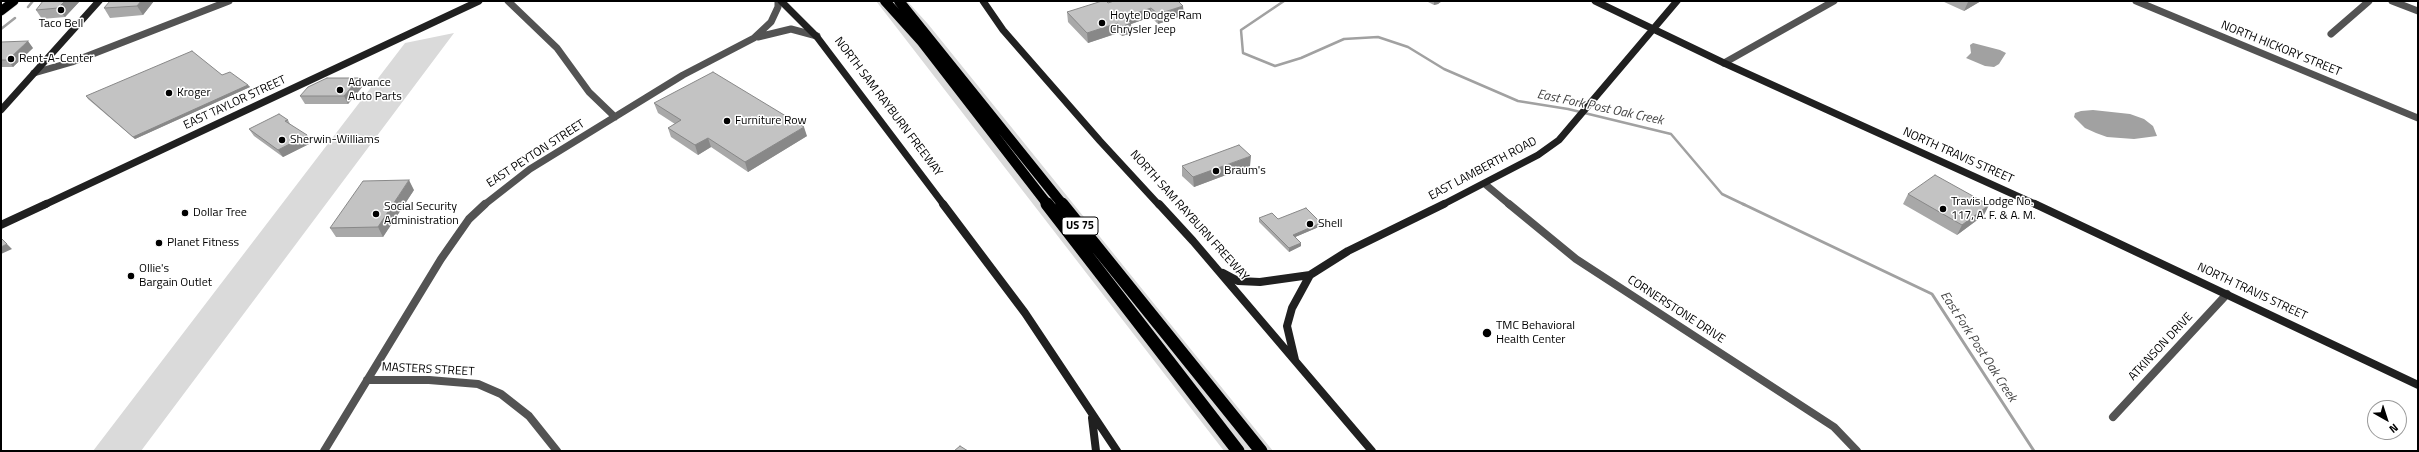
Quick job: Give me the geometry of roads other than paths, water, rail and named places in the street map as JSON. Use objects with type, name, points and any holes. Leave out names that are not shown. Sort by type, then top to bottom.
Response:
[{"type":"highway","name":"US 75","points":[[885,1],[922,42],[1238,451]]},
{"type":"highway","name":"US 75","points":[[899,1],[1261,451]]},
{"type":"main road","points":[[1,11],[14,1]]},
{"type":"main road","points":[[1,110],[99,1]]},
{"type":"main road","name":"EAST TAYLOR STREET","points":[[1,225],[479,1]]},
{"type":"main road","name":"NORTH SAM RAYBURN FREEWAY","points":[[782,1],[817,36],[1025,313],[1117,451]]},
{"type":"main road","name":"NORTH SAM RAYBURN FREEWAY","points":[[984,1],[1003,30],[1095,135],[1263,321],[1297,366],[1372,451]]},
{"type":"main road","name":"NORTH TRAVIS STREET","points":[[1595,1],[1724,63],[2227,294],[2418,386]]},
{"type":"main road","name":"EAST LAMBERTH ROAD","points":[[1310,275],[1348,250],[1485,184],[1538,155],[1559,140],[1677,1]]},
{"type":"main road","points":[[1219,271],[1238,281],[1260,282],[1310,275]]},
{"type":"main road","points":[[1297,366],[1287,326],[1292,308],[1310,275]]},
{"type":"main road","points":[[1092,415],[1096,451]]},
{"type":"street","points":[[34,73],[72,62],[229,1]]},
{"type":"street","points":[[508,1],[557,48],[589,92],[615,117]]},
{"type":"street","name":"EAST PEYTON STREET","points":[[754,38],[771,22],[778,6],[778,1]]},
{"type":"street","points":[[1724,63],[1834,1]]},
{"type":"street","name":"NORTH HICKORY STREET","points":[[2136,1],[2418,118]]},
{"type":"street","points":[[2331,34],[2369,1]]},
{"type":"street","points":[[2392,1],[2418,11]]},
{"type":"street","name":"EAST PEYTON STREET","points":[[324,451],[441,258],[470,219],[496,192],[683,75],[754,38],[791,30],[804,31],[817,36]]},
{"type":"street","name":"CORNERSTONE DRIVE","points":[[1485,184],[1576,259],[1834,427],[1857,451]]},
{"type":"street","name":"ATKINSON DRIVE","points":[[2113,417],[2227,294]]},
{"type":"street","name":"MASTERS STREET","points":[[367,380],[429,380],[478,384],[501,394],[529,416],[557,451]]},
{"type":"waterway","points":[[28,7],[33,1]]},
{"type":"waterway","name":"East Fork Post Oak Creek","points":[[1284,1],[1241,30],[1243,53],[1275,66],[1301,58],[1344,39],[1378,37],[1408,47],[1444,69],[1518,101],[1568,109],[1671,134],[1722,194],[1745,205]]},
{"type":"waterway","points":[[1,29],[15,18]]},
{"type":"waterway","name":"East Fork Post Oak Creek","points":[[1743,204],[1932,294],[2034,451]]},
{"type":"place","name":"Taco Bell","points":[[61,10]]},
{"type":"place","name":"Hoyte Dodge Ram Chrysler Jeep","points":[[1102,23]]},
{"type":"place","name":"Rent-A-Center","points":[[11,59]]},
{"type":"place","name":"Advance Auto Parts","points":[[340,90]]},
{"type":"place","name":"Kroger","points":[[169,93]]},
{"type":"place","name":"Furniture Row","points":[[727,121]]},
{"type":"place","name":"Sherwin-Williams","points":[[282,140]]},
{"type":"place","name":"Braum's","points":[[1216,171]]},
{"type":"place","name":"Travis Lodge No. 117, A. F. & A. M.","points":[[1943,209]]},
{"type":"place","name":"Dollar Tree","points":[[185,213]]},
{"type":"place","name":"Social Security Administration","points":[[376,214]]},
{"type":"place","name":"Shell","points":[[1310,224]]},
{"type":"place","name":"Planet Fitness","points":[[159,243]]},
{"type":"place","name":"Ollie's Bargain Outlet","points":[[131,276]]},
{"type":"place","name":"TMC Behavioral Health Center","points":[[1487,333]]}]
